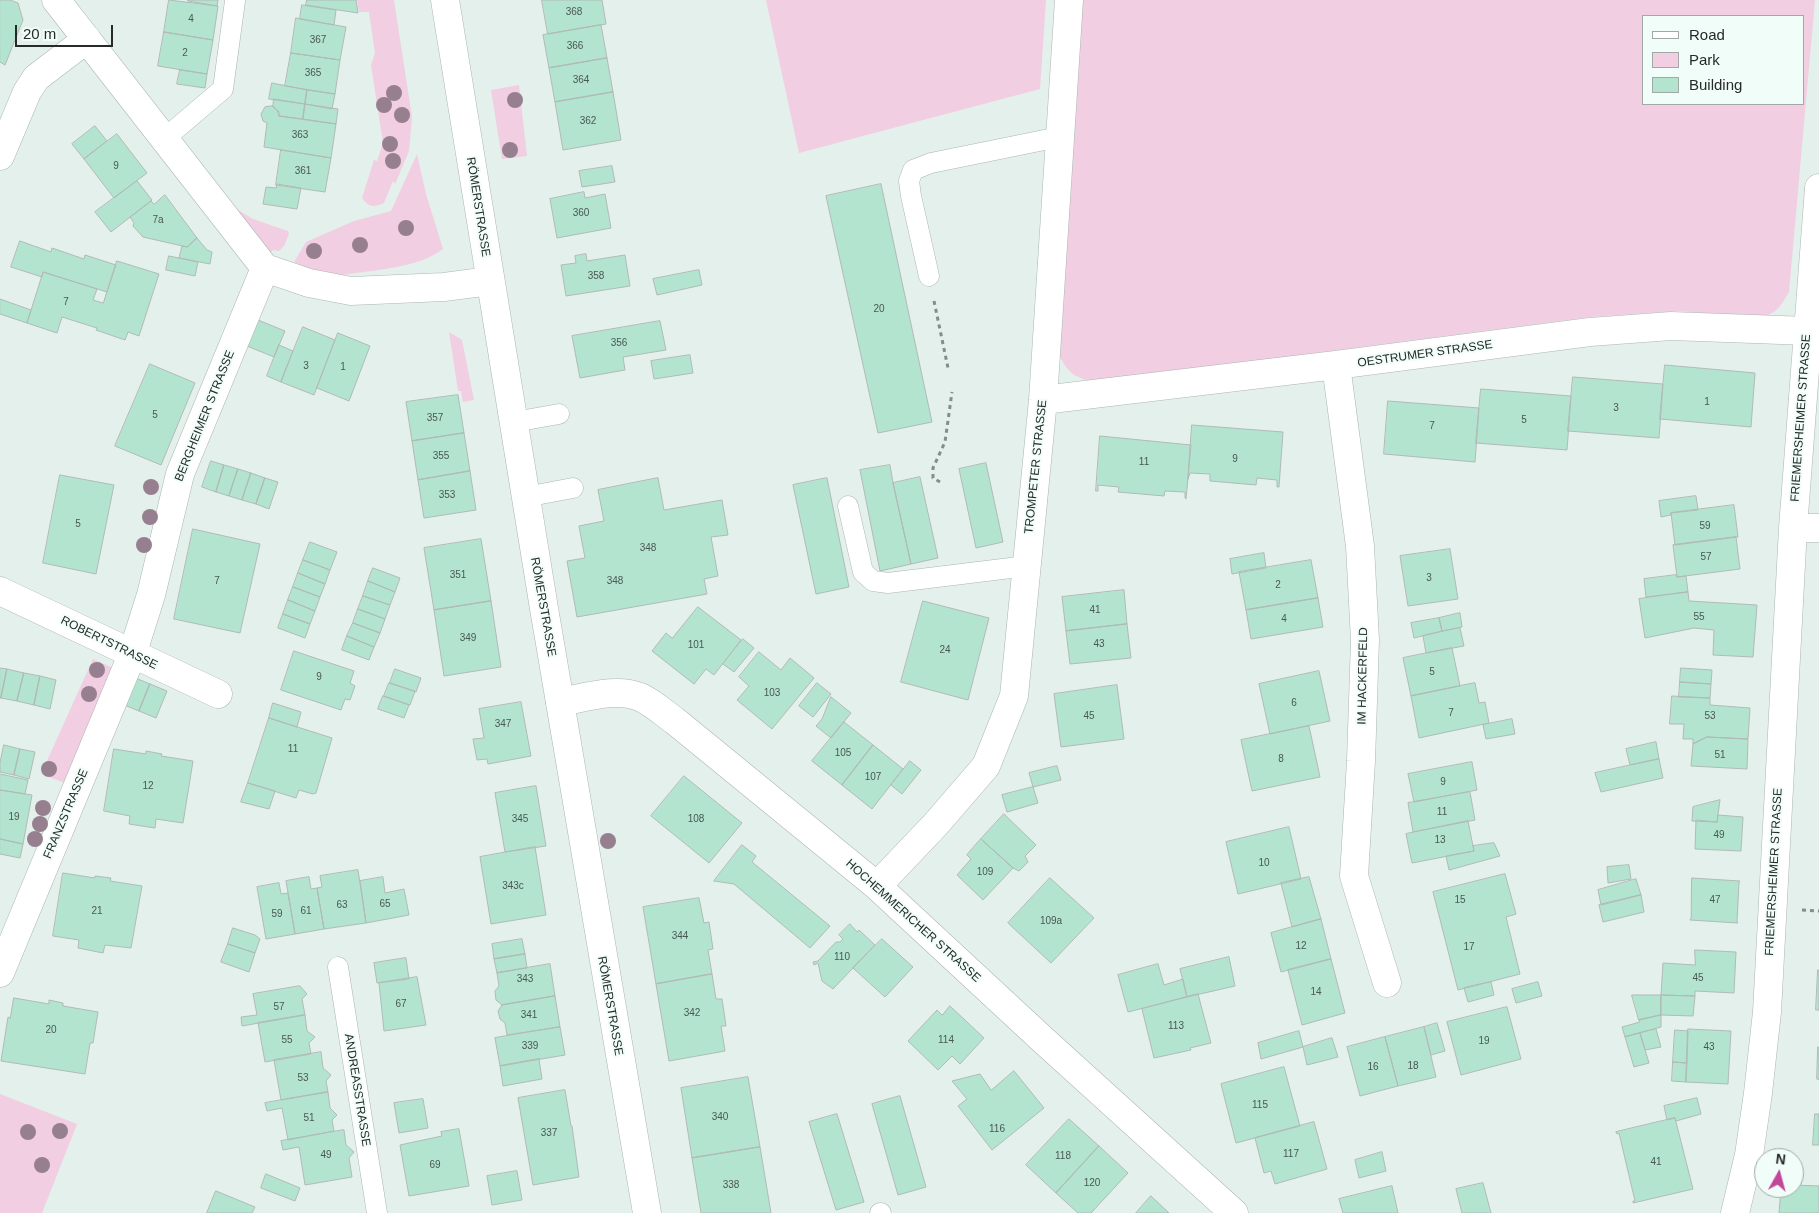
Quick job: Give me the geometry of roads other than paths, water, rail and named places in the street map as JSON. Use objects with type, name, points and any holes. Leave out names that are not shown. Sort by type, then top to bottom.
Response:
[{"type":"street","points":[[56,0],[265,268],[309,283],[351,291],[444,287],[490,281]]},
{"type":"street","name":"RÖMERSTRASSE","points":[[445,0],[525,496],[647,1213]]},
{"type":"street","name":"TROMPETER STRASSE","points":[[876,886],[936,824],[986,766],[1014,696],[1043,400],[1068,0]]},
{"type":"street","points":[[0,156],[27,92],[36,78],[87,39]]},
{"type":"street","name":"FRIEMERSHEIMER STRASSE","points":[[1735,1213],[1749,1155],[1767,1012],[1806,528],[1808,331],[1819,188]]},
{"type":"street","name":"BERGHEIMER STRASSE","points":[[132,654],[151,595],[180,474],[265,268]]},
{"type":"street","name":"OESTRUMER STRASSE","points":[[1043,400],[1590,332],[1671,326],[1808,331]]},
{"type":"street","name":"IM HACKERFELD","points":[[1336,365],[1360,546],[1365,640],[1361,761],[1354,876],[1387,983]]},
{"type":"street","name":"ROBERTSTRASSE","points":[[0,591],[218,694]]},
{"type":"street","name":"FRANZSTRASSE","points":[[0,973],[132,654]]},
{"type":"street","name":"HOCHEMMERICHER STRASSE","points":[[560,702],[620,693],[638,696],[654,706],[741,774],[876,886],[1234,1213]]},
{"type":"lane","points":[[164,138],[223,89],[235,1]]},
{"type":"lane","points":[[929,276],[911,196],[909,182],[913,170],[931,163],[1059,137]]},
{"type":"lane","points":[[514,422],[560,414]]},
{"type":"lane","points":[[525,496],[573,488]]},
{"type":"lane","points":[[848,506],[863,572],[873,581],[888,583],[1027,566]]},
{"type":"lane","name":"ANDREASSTRASSE","points":[[338,967],[377,1213]]}]
